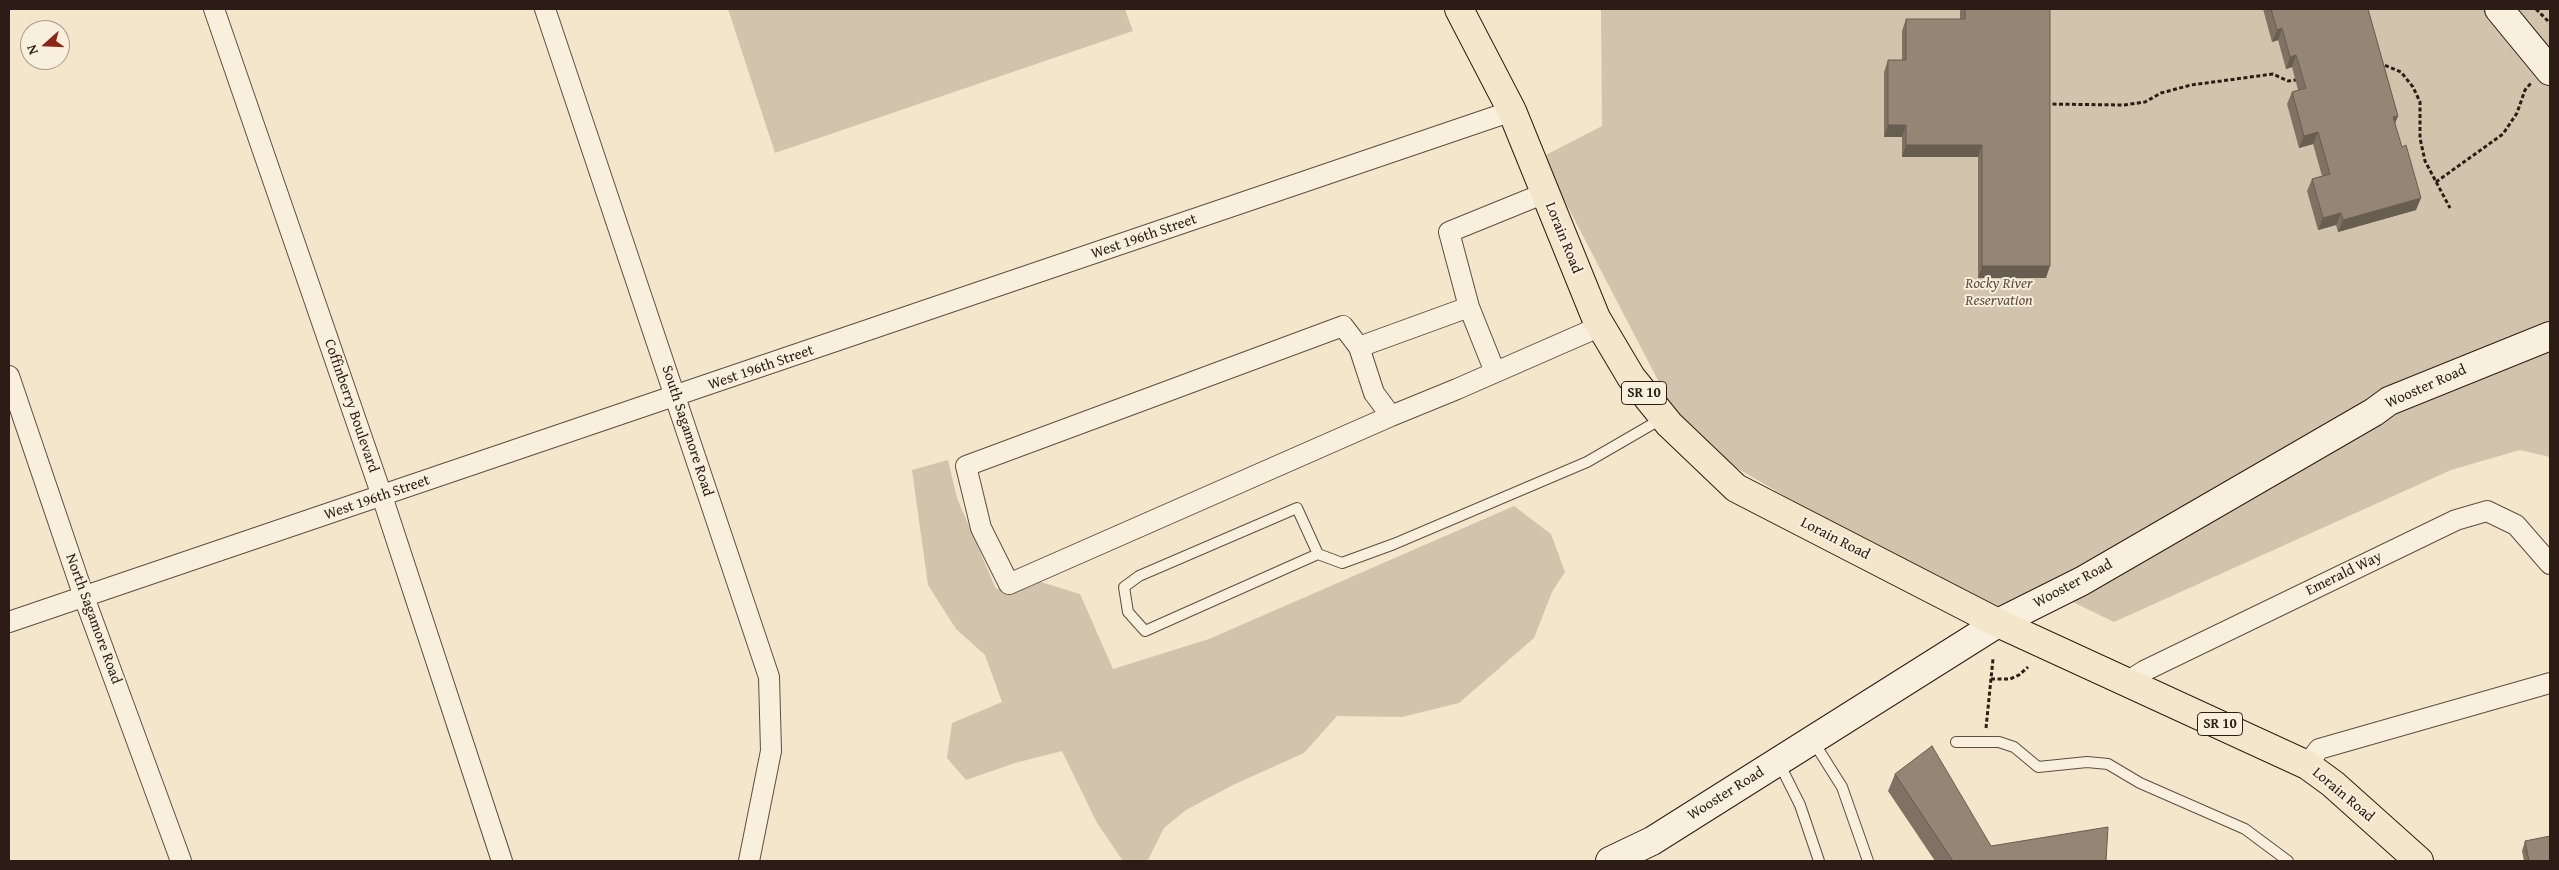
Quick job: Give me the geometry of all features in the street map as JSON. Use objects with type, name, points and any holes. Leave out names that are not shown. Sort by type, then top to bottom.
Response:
[{"type":"main road","name":"Lorain Road","points":[[1459,9],[1512,111],[1600,326],[1631,377],[1664,417],[1736,488],[1998,623],[2128,681],[2307,765],[2333,784],[2419,861]]},
{"type":"street","name":"Coffinberry Boulevard","points":[[214,9],[382,496],[502,861]]},
{"type":"street","name":"South Sagamore Road","points":[[545,9],[769,677],[771,751],[749,861]]},
{"type":"street","points":[[2499,9],[2542,75]]},
{"type":"street","name":"West 196th Street","points":[[9,622],[676,397],[1512,111]]},
{"type":"street","points":[[1496,372],[1469,307],[1449,232],[1545,193]]},
{"type":"street","points":[[1358,347],[1469,307]]},
{"type":"street","points":[[1391,416],[1374,393],[1358,347],[1343,326],[966,466],[981,528],[1009,584],[1600,326]]},
{"type":"street","name":"Wooster Road","points":[[1610,861],[1652,841],[1998,623],[2082,581],[2374,412],[2388,401],[2550,336]]},
{"type":"street","name":"North Sagamore Road","points":[[9,376],[84,597],[181,861]]},
{"type":"street","name":"Emerald Way","points":[[2128,681],[2144,671],[2456,520],[2487,511],[2516,525],[2550,564]]},
{"type":"street","points":[[2307,765],[2320,749],[2550,683]]},
{"type":"lane","points":[[1318,554],[1297,508],[1139,576],[1124,587],[1128,612],[1145,631],[1318,554],[1342,563],[1394,544],[1587,462],[1664,417]]},
{"type":"lane","points":[[1812,740],[1842,787],[1868,861]]},
{"type":"lane","points":[[1956,742],[1999,742],[2014,747],[2038,767],[2087,762],[2108,764],[2140,783],[2245,829],[2288,861]]},
{"type":"lane","points":[[1778,762],[1800,805],[1819,861]]},
{"type":"path","points":[[2536,9],[2550,23]]},
{"type":"path","points":[[2374,61],[2401,72],[2413,87],[2420,102],[2420,138],[2425,161],[2450,208]]},
{"type":"path","points":[[2045,104],[2131,104],[2145,102],[2161,93],[2191,85],[2273,74],[2288,80],[2296,80]]},
{"type":"path","points":[[2436,182],[2503,134],[2517,113],[2525,90],[2542,75]]},
{"type":"path","points":[[1985,741],[1993,659]]},
{"type":"path","points":[[1991,679],[2010,679],[2020,675],[2028,667]]},
{"type":"green space","points":[[728,9],[1125,9],[1133,31],[775,153]]},
{"type":"green space","name":"Rocky River Reservation","points":[[1601,9],[2550,9],[2550,457],[2520,450],[2451,470],[2114,622],[2050,591],[1998,621],[1689,440],[1542,157],[1602,126]]},
{"type":"green space","points":[[948,460],[957,498],[996,589],[1041,582],[1080,594],[1113,669],[1209,639],[1514,506],[1551,534],[1565,572],[1552,592],[1534,638],[1459,703],[1402,717],[1337,716],[1304,753],[1235,784],[1186,810],[1164,828],[1148,860],[1123,861],[1097,823],[1062,751],[1015,763],[966,780],[947,758],[952,723],[1002,702],[985,655],[956,629],[928,585],[912,470]]},
{"type":"building","points":[[1965,9],[2050,9],[2050,266],[1982,266],[1982,145],[1906,145],[1906,125],[1888,125],[1888,60],[1906,60],[1906,19],[1965,19]]},
{"type":"building","points":[[2271,9],[2368,9],[2398,116],[2393,117],[2402,147],[2406,145],[2421,198],[2343,220],[2341,213],[2323,218],[2312,179],[2330,174],[2318,132],[2304,136],[2292,92],[2306,88],[2296,55],[2290,57],[2282,28],[2277,30]]},
{"type":"building","points":[[1932,746],[1991,846],[2108,827],[2106,861],[1953,861],[1895,774]]},
{"type":"building","points":[[2550,836],[2550,861],[2529,861],[2525,841]]}]
